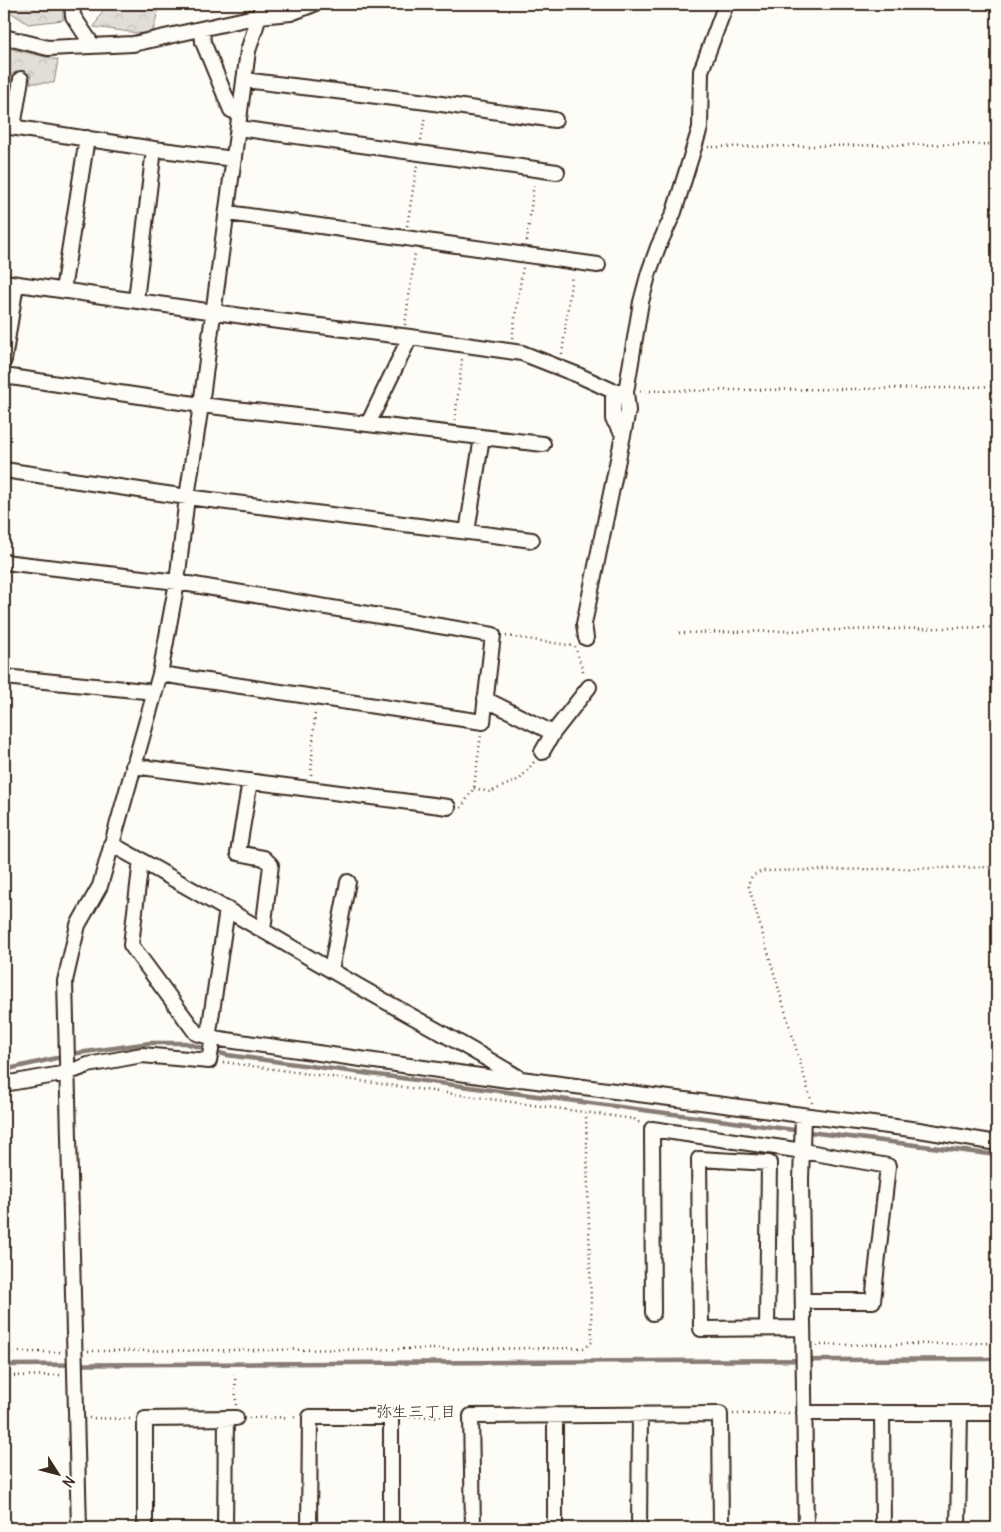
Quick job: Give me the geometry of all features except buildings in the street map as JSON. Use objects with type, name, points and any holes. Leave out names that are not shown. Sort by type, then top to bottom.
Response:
[{"type":"street","points":[[72,4],[73,16],[93,46]]},
{"type":"street","points":[[4,38],[48,48],[132,44],[202,29],[261,10],[291,14],[314,4]]},
{"type":"street","points":[[586,638],[585,614],[622,434],[613,419],[649,272],[674,212],[700,128],[702,71],[726,4]]},
{"type":"street","points":[[79,1528],[73,1354],[65,981],[78,925],[100,886],[160,674],[177,582],[187,496],[228,213],[248,51],[261,10]]},
{"type":"street","points":[[202,29],[203,42],[231,110],[239,120],[420,153],[557,172]]},
{"type":"street","points":[[21,79],[8,126],[154,149],[234,159]]},
{"type":"street","points":[[244,80],[427,102],[555,120]]},
{"type":"street","points":[[63,290],[87,138]]},
{"type":"street","points":[[136,300],[154,149]]},
{"type":"street","points":[[228,213],[598,265]]},
{"type":"street","points":[[4,360],[10,283],[522,353],[620,391]]},
{"type":"street","points":[[368,424],[407,336]]},
{"type":"street","points":[[4,376],[201,405],[543,444]]},
{"type":"street","points":[[466,532],[482,437]]},
{"type":"street","points":[[4,470],[187,496],[532,540]]},
{"type":"street","points":[[4,562],[177,582],[492,634],[483,722],[160,674]]},
{"type":"street","points":[[4,678],[155,692]]},
{"type":"street","points":[[542,752],[588,687]]},
{"type":"street","points":[[485,699],[554,733]]},
{"type":"street","points":[[133,766],[448,807]]},
{"type":"street","points":[[250,781],[238,853],[264,858],[271,865],[263,930]]},
{"type":"street","points":[[111,844],[521,1079]]},
{"type":"street","points":[[141,860],[131,945],[196,1033],[213,1038],[508,1080],[521,1079],[919,1130],[997,1142]]},
{"type":"street","points":[[331,970],[348,882]]},
{"type":"street","points":[[4,1084],[67,1073],[88,1065],[142,1054],[209,1061],[213,1038],[208,1032],[227,909]]},
{"type":"street","points":[[806,1528],[801,1180],[803,1151],[809,1116]]},
{"type":"street","points":[[653,1313],[652,1129],[803,1151],[888,1166],[873,1301],[803,1301]]},
{"type":"street","points":[[767,1328],[769,1163],[699,1159],[701,1329],[803,1328]]},
{"type":"street","points":[[804,1413],[997,1413]]},
{"type":"street","points":[[882,1413],[883,1528]]},
{"type":"street","points":[[958,1528],[960,1413]]},
{"type":"street","points":[[639,1528],[640,1414]]},
{"type":"street","points":[[473,1528],[471,1416],[720,1414],[721,1528]]},
{"type":"street","points":[[555,1415],[555,1528]]},
{"type":"street","points":[[309,1528],[310,1417],[391,1417],[391,1528]]},
{"type":"street","points":[[145,1528],[146,1419],[231,1418],[225,1528]]},
{"type":"path","points":[[407,336],[411,238],[427,102]]},
{"type":"path","points":[[694,147],[997,144]]},
{"type":"path","points":[[510,352],[536,169]]},
{"type":"path","points":[[560,368],[574,261]]},
{"type":"path","points":[[454,434],[464,345]]},
{"type":"path","points":[[620,391],[997,386]]},
{"type":"path","points":[[679,633],[997,628]]},
{"type":"path","points":[[492,634],[575,646],[588,687]]},
{"type":"path","points":[[310,789],[316,698]]},
{"type":"path","points":[[448,807],[462,808],[474,788],[483,722]]},
{"type":"path","points":[[474,788],[490,792],[520,779],[542,752]]},
{"type":"path","points":[[809,1116],[748,884],[752,876],[762,871],[997,867]]},
{"type":"path","points":[[209,1061],[634,1119],[652,1129]]},
{"type":"path","points":[[4,1352],[73,1354],[585,1348],[592,1342],[586,1113]]},
{"type":"path","points":[[804,1346],[997,1343]]},
{"type":"path","points":[[235,1374],[231,1418],[310,1417]]},
{"type":"path","points":[[4,1376],[74,1375]]},
{"type":"path","points":[[720,1414],[804,1413]]},
{"type":"path","points":[[391,1417],[471,1416]]},
{"type":"path","points":[[82,1418],[146,1419]]},
{"type":"green space","points":[[4,4],[63,4],[63,20],[28,24],[4,8]]},
{"type":"green space","points":[[105,6],[158,11],[152,35],[94,27]]},
{"type":"green space","points":[[4,47],[58,60],[54,83],[30,83],[31,74],[13,73],[8,93],[4,92]]},
{"type":"waterway","points":[[4,1070],[78,1053],[150,1043],[185,1043],[227,1055],[997,1155]]},
{"type":"waterway","points":[[4,1365],[997,1359]]},
{"type":"district","name":"弥生三丁目","points":[[416,1411]]}]
